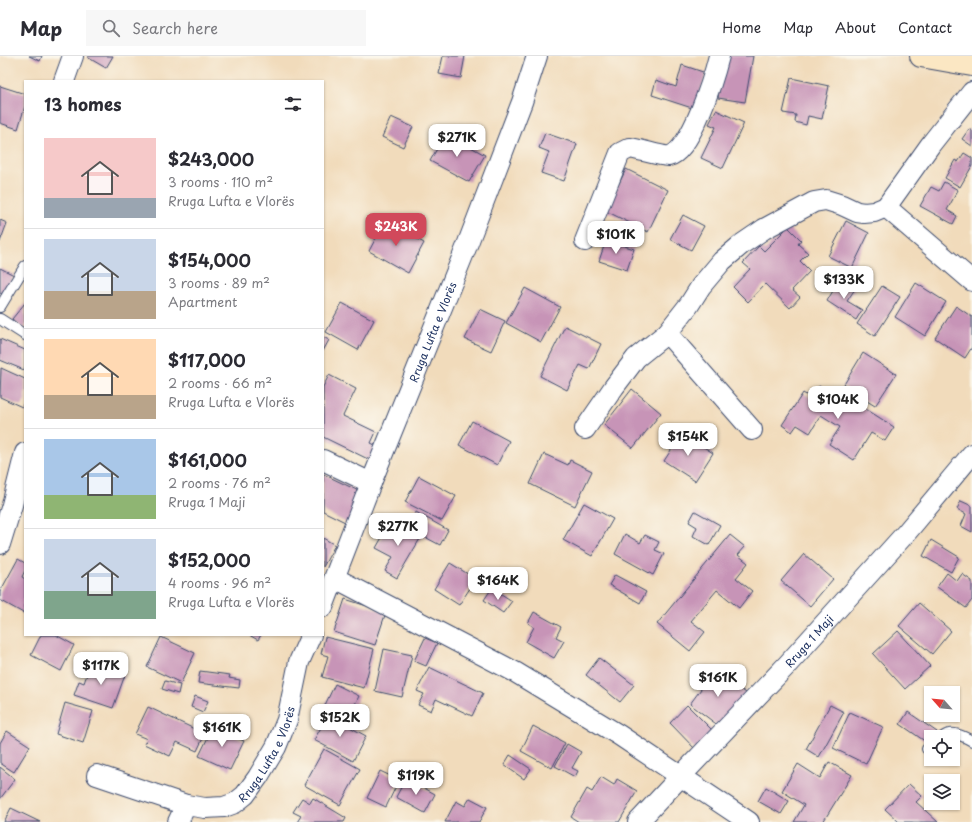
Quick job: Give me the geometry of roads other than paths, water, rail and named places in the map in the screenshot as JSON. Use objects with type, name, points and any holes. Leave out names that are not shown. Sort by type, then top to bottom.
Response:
[{"type":"street","points":[[64,80],[73,56]]},
{"type":"street","name":"Rruga Lufta e Vlorës","points":[[324,605],[371,483],[466,248],[522,102],[537,56]]},
{"type":"street","points":[[585,241],[620,153],[630,148],[669,156],[676,153],[682,147],[698,119],[719,56]]},
{"type":"street","points":[[921,56],[972,65]]},
{"type":"street","points":[[585,429],[636,358],[667,333],[689,305],[701,286],[722,261],[742,244],[764,229],[802,207],[814,202],[826,200],[857,212],[864,213],[874,212],[886,207],[931,144],[972,92]]},
{"type":"street","points":[[886,207],[972,281]]},
{"type":"street","points":[[667,333],[752,430]]},
{"type":"street","name":"Rruga 1 Maji","points":[[638,822],[786,666],[906,533],[972,454]]},
{"type":"street","points":[[0,544],[24,457]]},
{"type":"street","points":[[324,460],[371,483]]},
{"type":"street","points":[[335,578],[515,672],[619,735],[749,822]]},
{"type":"street","name":"Rruga Lufta e Vlorës","points":[[97,775],[182,814],[205,808],[224,807],[235,803],[245,794],[258,778],[276,747],[287,720],[299,662],[311,636]]},
{"type":"lane","points":[[0,307],[24,268]]},
{"type":"lane","points":[[0,319],[24,334]]},
{"type":"lane","points":[[960,735],[972,740]]}]
